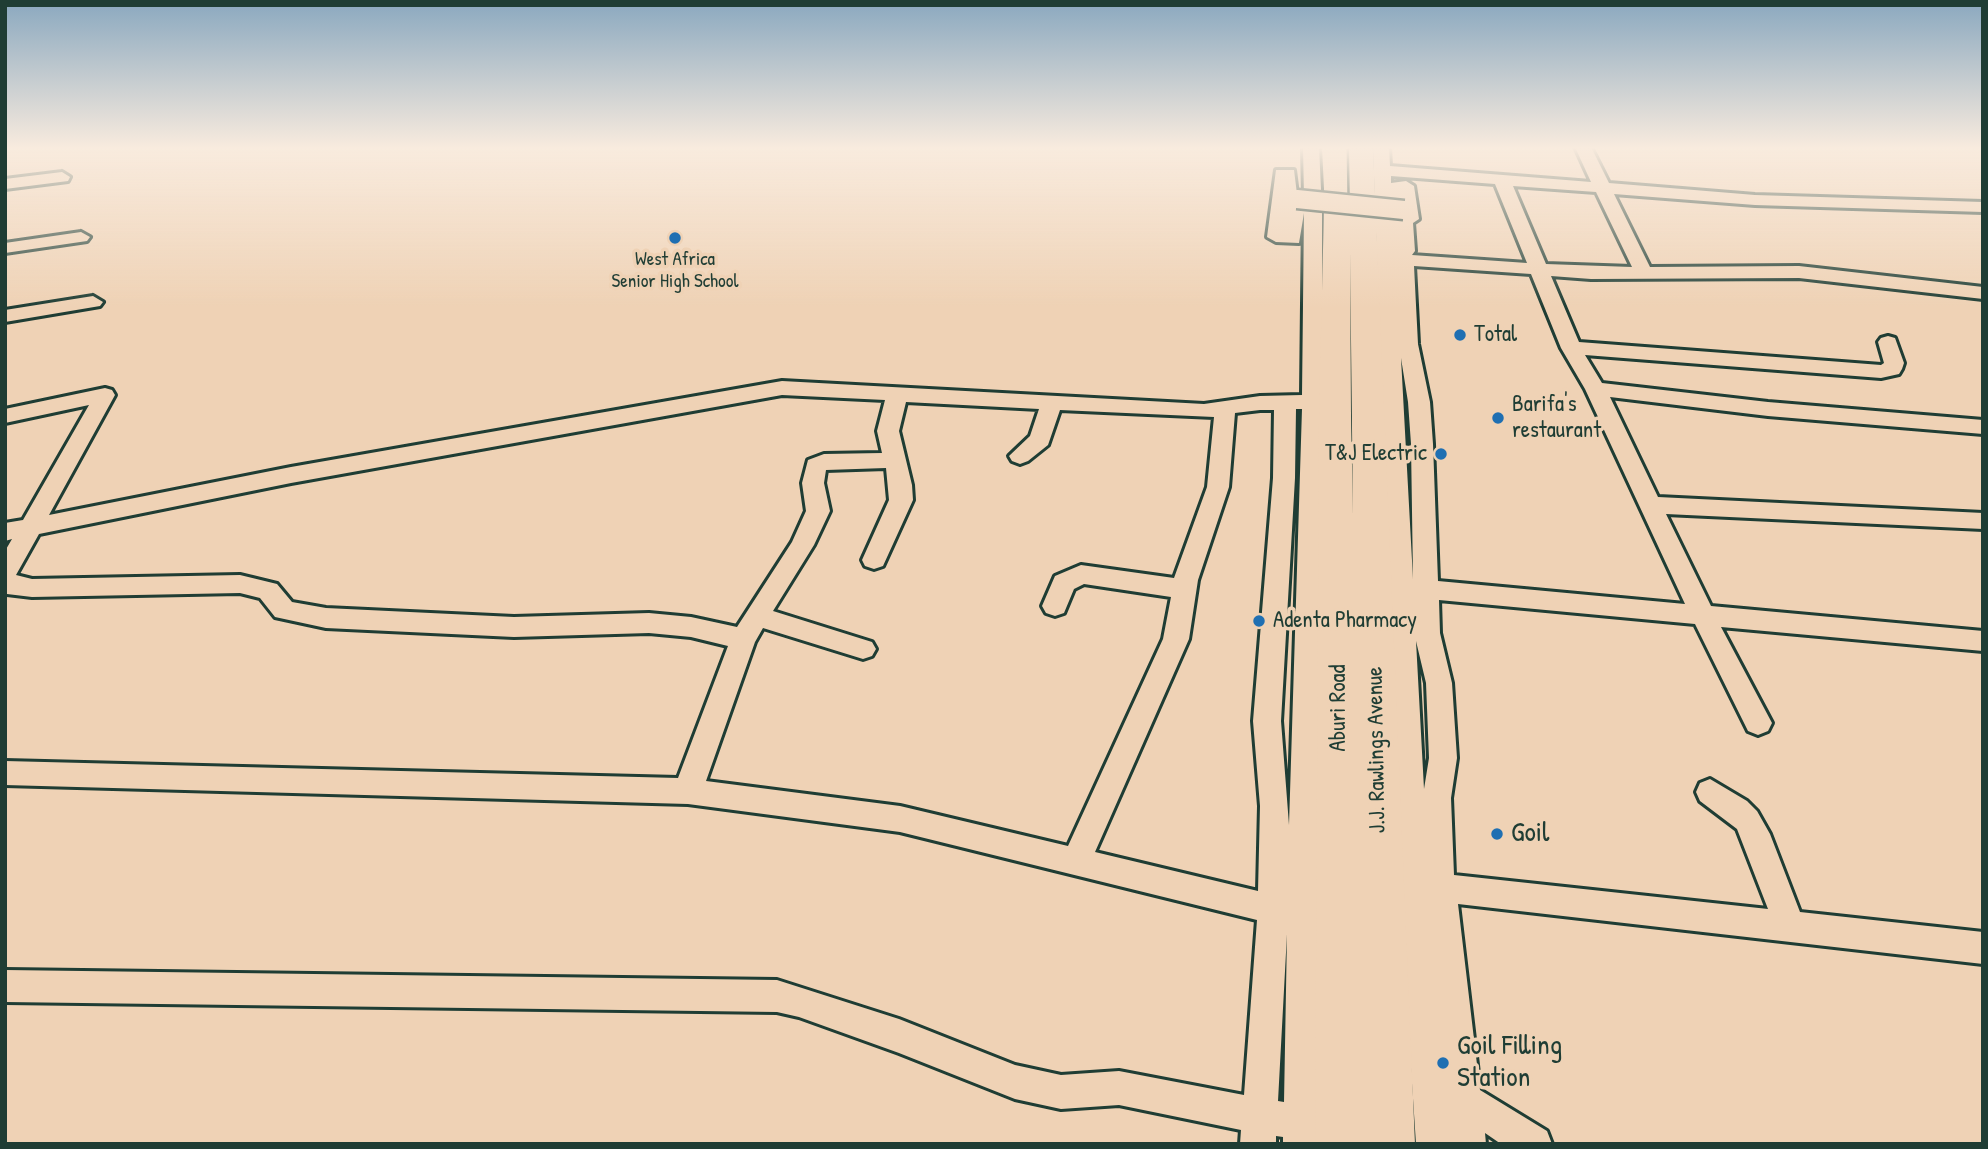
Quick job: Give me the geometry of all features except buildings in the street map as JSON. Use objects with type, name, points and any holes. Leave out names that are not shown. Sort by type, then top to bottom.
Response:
[{"type":"highway","name":"Aburi Road","points":[[1331,201],[1311,393],[1342,1144]]},
{"type":"highway","name":"J.J. Rawlings Avenue","points":[[1378,201],[1385,275],[1388,1144]]},
{"type":"street","points":[[1259,1130],[1289,914],[1311,393],[1305,206],[1302,201]]},
{"type":"street","points":[[1292,260],[1303,238],[1306,201]]},
{"type":"street","points":[[1389,201],[1393,214],[1385,275],[1408,344],[1419,402],[1422,444],[1413,589],[1427,886],[1427,1079],[1434,1144]]},
{"type":"street","points":[[1510,201],[1571,348],[1595,389],[1702,614],[1758,723]]},
{"type":"street","points":[[1609,201],[1644,274]]},
{"type":"street","points":[[1775,201],[1983,207]]},
{"type":"street","points":[[1305,206],[1393,214]]},
{"type":"street","points":[[5,248],[81,237]]},
{"type":"street","points":[[1385,275],[1538,269],[1644,274],[1799,272],[1983,293]]},
{"type":"street","points":[[5,316],[93,302]]},
{"type":"street","points":[[1571,348],[1881,372],[1892,369],[1894,363],[1888,342]]},
{"type":"street","points":[[5,533],[291,475],[510,438],[762,390],[782,388],[1051,404],[1225,410],[1311,393]]},
{"type":"street","points":[[1595,389],[1794,412],[1983,427]]},
{"type":"street","points":[[5,986],[778,996],[799,1000],[899,1036],[1015,1082],[1061,1092],[1119,1088],[1259,1130],[1301,1133],[1289,914],[1267,721],[1284,478],[1311,393]]},
{"type":"street","points":[[5,416],[105,395],[5,573]]},
{"type":"street","points":[[874,560],[901,500],[888,431],[897,395]]},
{"type":"street","points":[[1020,456],[1040,440],[1051,404]]},
{"type":"street","points":[[1076,862],[1176,639],[1184,589],[1201,530],[1218,487],[1225,410]]},
{"type":"street","points":[[688,791],[750,627],[802,545],[818,511],[813,483],[816,465],[824,462],[894,460]]},
{"type":"street","points":[[1650,505],[1983,521]]},
{"type":"street","points":[[1385,540],[1413,589]]},
{"type":"street","points":[[1055,606],[1064,583],[1082,574],[1184,589]]},
{"type":"street","points":[[5,580],[16,587],[32,588],[240,584],[268,591],[284,610],[326,618],[514,627],[649,623],[691,627],[750,627],[863,649]]},
{"type":"street","points":[[1413,589],[1983,641]]},
{"type":"street","points":[[5,773],[688,791],[900,819],[1289,914]]},
{"type":"street","points":[[1710,792],[1747,820],[1755,834],[1790,926]]},
{"type":"street","points":[[1427,886],[1983,947]]},
{"type":"street","points":[[1427,886],[1468,1144]]},
{"type":"street","points":[[1427,1079],[1534,1144]]},
{"type":"place","name":"West Africa Senior High School","points":[[675,238]]},
{"type":"place","name":"Total","points":[[1460,335]]},
{"type":"place","name":"Barifa's restaurant","points":[[1498,418]]},
{"type":"place","name":"T&J Electric","points":[[1441,454]]},
{"type":"place","name":"Adenta Pharmacy","points":[[1259,621]]},
{"type":"place","name":"Goil","points":[[1497,834]]},
{"type":"place","name":"Goil Filling Station","points":[[1443,1063]]}]
